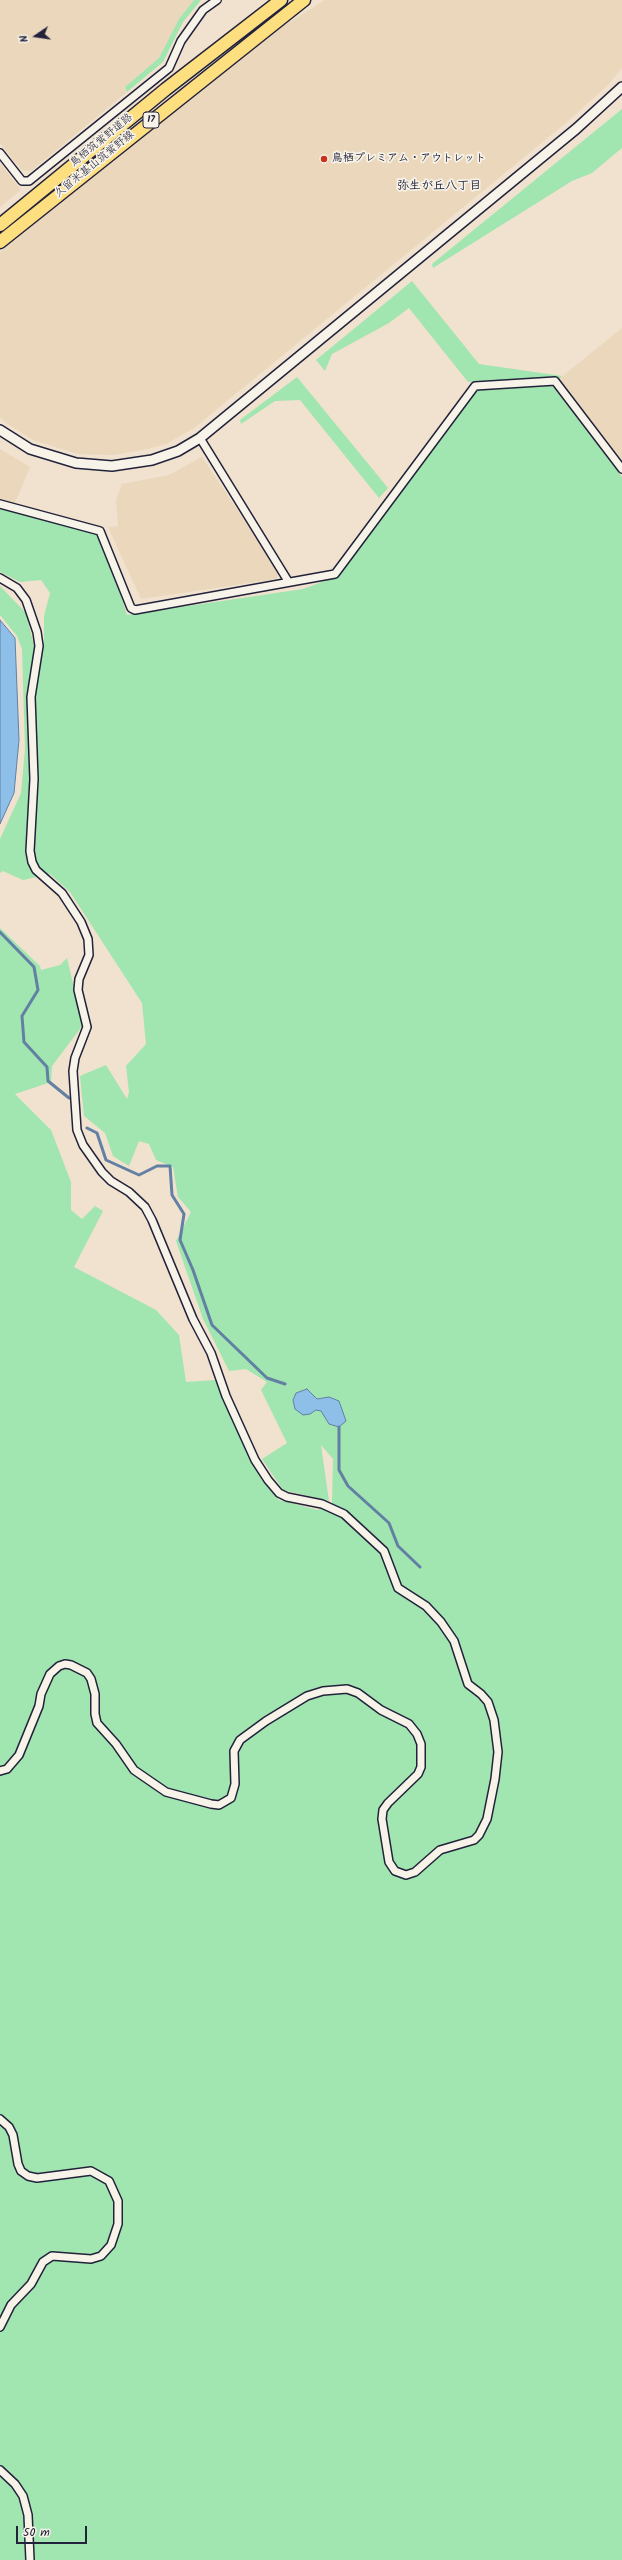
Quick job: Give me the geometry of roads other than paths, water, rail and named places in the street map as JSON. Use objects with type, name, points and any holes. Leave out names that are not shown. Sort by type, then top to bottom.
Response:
[{"type":"main road","name":"鳥栖筑紫野道路","points":[[0,225],[166,89],[281,0]]},
{"type":"main road","name":"久留米基山筑紫野線","points":[[0,242],[304,0]]},
{"type":"street","points":[[0,153],[22,181],[28,181],[169,68],[182,41],[203,10],[217,0]]},
{"type":"street","points":[[0,430],[30,449],[76,463],[112,466],[152,460],[178,451],[200,438],[576,129],[622,87]]},
{"type":"street","points":[[0,504],[100,531],[105,537],[131,608],[135,610],[288,581],[335,574],[475,386],[555,381],[622,469]]},
{"type":"street","points":[[200,438],[288,581]]},
{"type":"street","points":[[0,578],[17,588],[26,600],[37,632],[39,646],[31,697],[34,779],[30,850],[32,862],[36,870],[62,893],[82,922],[88,939],[89,955],[78,979],[78,990],[88,1027],[75,1058],[73,1071],[77,1130],[83,1145],[102,1172],[111,1181],[129,1192],[145,1207],[152,1220],[193,1319],[211,1352],[226,1396],[255,1460],[268,1480],[279,1493],[287,1497],[322,1504],[344,1514],[384,1551],[398,1588],[426,1606],[441,1622],[454,1640],[468,1684],[482,1694],[488,1702],[494,1720],[498,1752],[495,1779],[487,1819],[479,1835],[474,1840],[440,1850],[419,1869],[406,1875],[395,1871],[389,1862],[384,1841],[382,1815],[388,1803],[418,1774],[421,1767],[421,1744],[417,1734],[409,1724],[347,1689],[323,1691],[307,1696],[266,1721],[240,1740],[234,1751],[235,1784],[231,1798],[219,1805],[166,1792],[134,1770],[116,1744],[97,1723],[95,1714],[95,1694],[91,1679],[86,1673],[71,1665],[65,1664],[59,1666],[50,1674],[41,1694],[39,1706],[18,1755],[7,1769],[0,1771]]},
{"type":"street","points":[[0,2119],[12,2131],[18,2164],[21,2171],[28,2176],[37,2178],[91,2171],[109,2181],[118,2201],[118,2224],[111,2246],[101,2256],[91,2258],[52,2256],[43,2262],[31,2284],[11,2305],[0,2327]]},
{"type":"street","points":[[0,2470],[15,2484],[23,2496],[28,2515],[30,2560]]},
{"type":"water","points":[[0,620],[15,638],[19,740],[14,793],[0,824]]},
{"type":"water","points":[[307,1389],[317,1399],[329,1397],[339,1401],[346,1421],[339,1427],[329,1424],[321,1411],[316,1410],[310,1414],[303,1415],[295,1409],[293,1400],[296,1393]]},
{"type":"waterway","points":[[0,932],[34,967],[38,990],[22,1016],[24,1042],[47,1067],[48,1081],[69,1098]]},
{"type":"waterway","points":[[87,1128],[97,1133],[106,1160],[139,1175],[157,1166],[170,1166],[172,1195],[184,1214],[180,1240],[193,1270],[212,1325],[267,1378],[285,1384]]},
{"type":"waterway","points":[[339,1427],[339,1470],[348,1486],[389,1523],[398,1546],[420,1567]]},
{"type":"place","name":"鳥栖プレミアム・アウトレット","points":[[324,159]]},
{"type":"district","name":"弥生が丘八丁目","points":[[439,187]]}]
